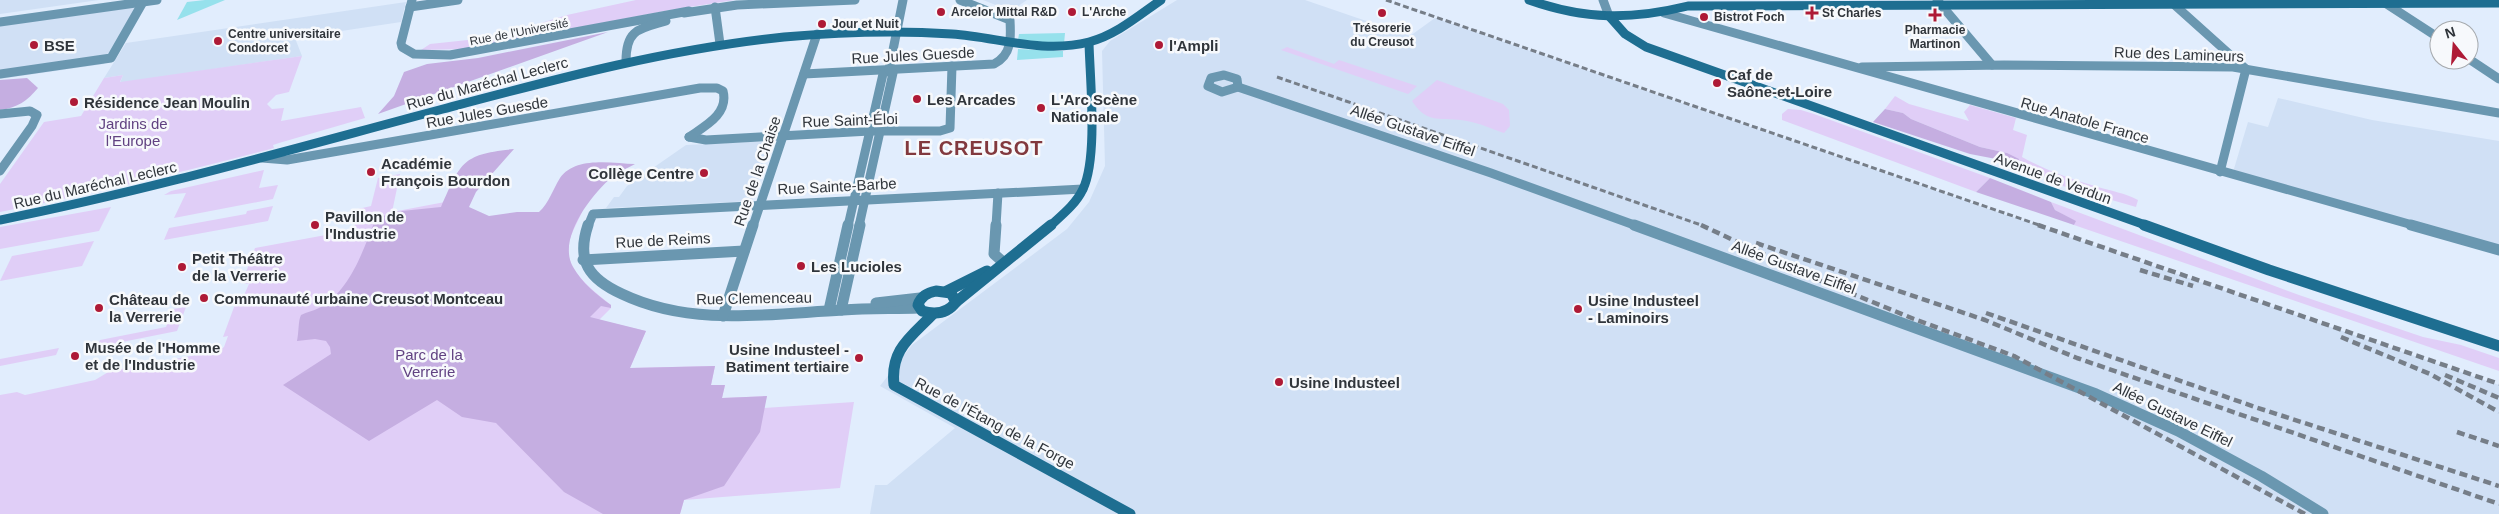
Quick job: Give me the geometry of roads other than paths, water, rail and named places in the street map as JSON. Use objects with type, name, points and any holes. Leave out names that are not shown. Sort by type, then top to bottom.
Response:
[{"type":"main road","name":"Rue du Maréchal Leclerc","points":[[0,220],[156,187],[626,61],[720,44],[817,34],[896,32],[957,34],[1059,47],[1089,43],[1120,28],[1161,0]]},
{"type":"main road","points":[[1529,0],[1574,15],[1609,16],[1664,13],[1688,6],[1862,2],[2481,2]]},
{"type":"main road","name":"Avenue de Verdun","points":[[1609,16],[1617,28],[1631,40],[1693,63],[2269,270],[2499,346]]},
{"type":"main road","name":"Rue Clemenceau","points":[[1003,262],[945,312],[933,314],[920,303],[929,292],[947,291],[1003,262],[1032,243],[1069,208],[1083,189],[1091,161],[1089,43]]},
{"type":"main road","points":[[947,291],[954,295],[956,302]]},
{"type":"main road","name":"Rue de l'Étang de la Forge","points":[[933,314],[900,347],[894,384],[1130,514]]},
{"type":"street","points":[[0,22],[157,0]]},
{"type":"street","points":[[411,4],[458,0]]},
{"type":"street","points":[[626,61],[625,43],[629,35],[689,11],[855,0]]},
{"type":"street","points":[[829,310],[854,200],[893,73],[889,70],[903,0]]},
{"type":"street","points":[[960,0],[1007,17],[1010,20],[1010,42]]},
{"type":"street","points":[[1603,0],[1609,16]]},
{"type":"street","points":[[2171,1],[2246,69],[2220,172]]},
{"type":"street","points":[[0,74],[111,58],[143,2]]},
{"type":"street","points":[[1938,2],[1992,66]]},
{"type":"street","points":[[2384,2],[2429,31]]},
{"type":"street","points":[[2481,2],[2499,4]]},
{"type":"street","name":"Rue de l'Université","points":[[411,4],[401,43],[402,47],[414,54],[430,56],[474,52],[689,11]]},
{"type":"street","points":[[715,8],[720,44]]},
{"type":"street","name":"Rue Anatole France","points":[[1664,13],[2499,250]]},
{"type":"street","name":"Rue de la Chaise","points":[[723,316],[817,34]]},
{"type":"street","name":"Rue Jules Guesde","points":[[804,74],[994,64],[1002,61],[1009,52],[1010,42]]},
{"type":"street","points":[[2479,65],[2499,78]]},
{"type":"street","name":"Rue Saint-Éloi","points":[[689,137],[706,140],[950,128],[952,66]]},
{"type":"street","name":"Rue des Lamineurs","points":[[1855,68],[2224,66],[2499,113]]},
{"type":"street","name":"Allée Gustave Eiffel","points":[[1238,87],[1500,177],[2088,390],[2178,431],[2261,476],[2323,514]]},
{"type":"street","name":"Rue Jules Guesde","points":[[262,158],[287,160],[700,88],[717,88],[723,91],[725,96],[721,110],[714,119],[689,137]]},
{"type":"street","points":[[0,114],[30,111],[37,115],[32,126],[0,171]]},
{"type":"street","points":[[841,310],[865,200],[875,131]]},
{"type":"street","name":"Rue Sainte-Barbe","points":[[583,260],[587,228],[593,214],[1083,189]]},
{"type":"street","points":[[998,193],[994,254],[1003,262]]},
{"type":"street","name":"Rue de Reims","points":[[583,260],[744,252]]},
{"type":"street","name":"Rue Clemenceau","points":[[583,260],[595,278],[631,301],[685,314],[723,316],[841,310],[920,303]]},
{"type":"water","points":[[225,0],[177,20],[187,2]]},
{"type":"water","points":[[1065,33],[1064,44],[1018,40],[1019,34]]},
{"type":"water","points":[[1018,49],[1063,51],[1063,57],[1017,60]]},
{"type":"railway","points":[[1386,0],[2042,226]]},
{"type":"railway","points":[[1277,77],[1704,226]]},
{"type":"railway","points":[[1701,225],[1819,280],[1914,319],[2014,356],[2305,514]]},
{"type":"railway","points":[[2038,225],[2499,384]]},
{"type":"railway","points":[[1756,243],[1985,320],[2077,358],[2499,504]]},
{"type":"railway","points":[[2140,270],[2193,286]]},
{"type":"railway","points":[[1986,313],[2255,407],[2499,486]]},
{"type":"railway","points":[[2341,337],[2430,374],[2499,412]]},
{"type":"railway","points":[[2445,375],[2499,398]]},
{"type":"railway","points":[[2457,432],[2499,446]]},
{"type":"place","name":"Arcelor Mittal R&D","points":[[941,12]]},
{"type":"place","name":"L'Arche","points":[[1072,12]]},
{"type":"place","name":"Trésorerie du Creusot","points":[[1382,13]]},
{"type":"place","name":"St Charles","points":[[1812,13]]},
{"type":"place","name":"Pharmacie Martinon","points":[[1935,15]]},
{"type":"place","name":"Bistrot Foch","points":[[1704,17]]},
{"type":"place","name":"Jour et Nuit","points":[[822,24]]},
{"type":"place","name":"Centre universitaire Condorcet","points":[[218,41]]},
{"type":"place","name":"BSE","points":[[34,45]]},
{"type":"place","name":"l'Ampli","points":[[1159,45]]},
{"type":"place","name":"Caf de Saône-et-Loire","points":[[1717,83]]},
{"type":"place","name":"Les Arcades","points":[[917,99]]},
{"type":"place","name":"Résidence Jean Moulin","points":[[74,102]]},
{"type":"place","name":"L'Arc Scène Nationale","points":[[1041,108]]},
{"type":"place","name":"Académie François Bourdon","points":[[371,172]]},
{"type":"place","name":"Collège Centre","points":[[704,173]]},
{"type":"place","name":"Pavillon de l'Industrie","points":[[315,225]]},
{"type":"place","name":"Les Lucioles","points":[[801,266]]},
{"type":"place","name":"Petit Théâtre de la Verrerie","points":[[182,267]]},
{"type":"place","name":"Communauté urbaine Creusot Montceau","points":[[204,298]]},
{"type":"place","name":"Château de la Verrerie","points":[[99,308]]},
{"type":"place","name":"Usine Industeel - Laminoirs","points":[[1578,309]]},
{"type":"place","name":"Musée de l'Homme et de l'Industrie","points":[[75,356]]},
{"type":"place","name":"Usine Industeel - Batiment tertiaire","points":[[859,358]]},
{"type":"place","name":"Usine Industeel","points":[[1279,382]]},
{"type":"district","name":"LE CREUSOT","points":[[974,148]]},
{"type":"park label","name":"Jardins de l'Europe","points":[[133,132]]},
{"type":"park label","name":"Parc de la Verrerie","points":[[429,362]]}]
